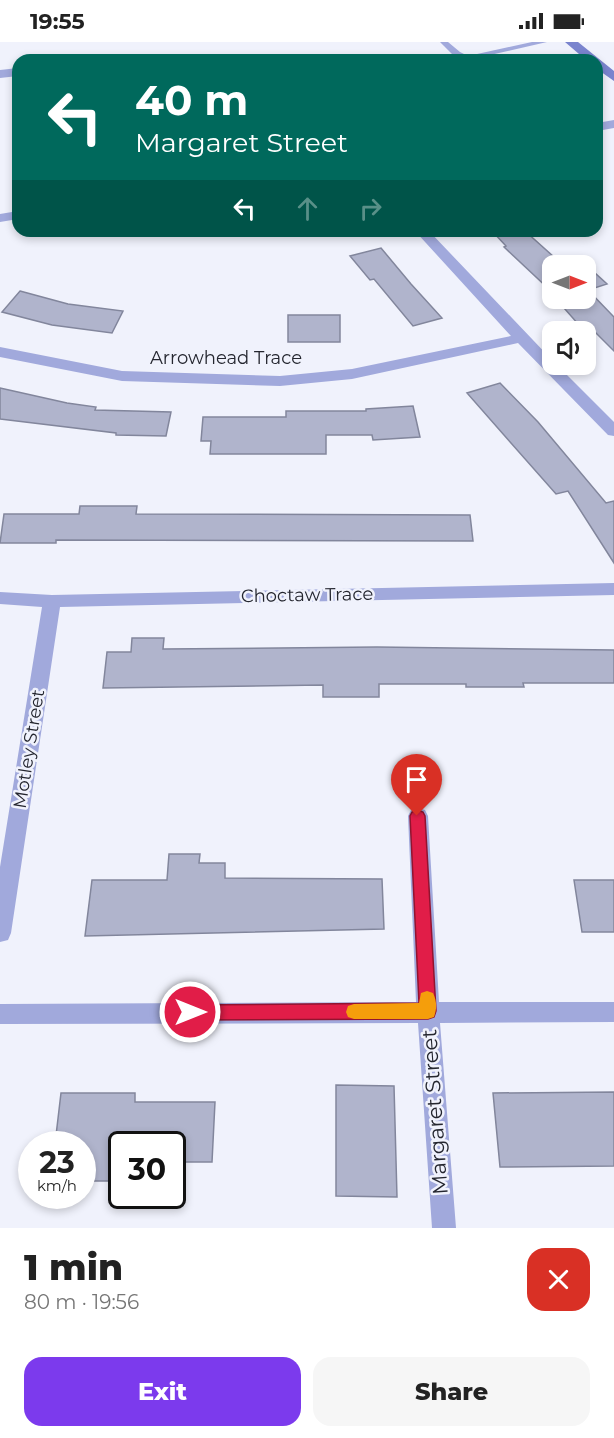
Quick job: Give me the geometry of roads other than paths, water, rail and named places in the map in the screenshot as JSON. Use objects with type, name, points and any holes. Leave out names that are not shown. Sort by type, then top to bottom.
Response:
[{"type":"main road","points":[[571,42],[586,54]]},
{"type":"street","points":[[428,237],[521,338],[614,431]]},
{"type":"street","name":"Arrowhead Trace","points":[[0,352],[122,376],[280,381],[352,374],[521,338]]},
{"type":"street","name":"Choctaw Trace","points":[[0,597],[52,601],[614,589]]},
{"type":"street","name":"Motley Street","points":[[0,933],[52,601]]},
{"type":"street","name":"Margaret Street","points":[[417,816],[444,1228]]},
{"type":"street","points":[[0,1014],[614,1012]]},
{"type":"lane","points":[[444,42],[457,54]]},
{"type":"lane","points":[[481,54],[543,42]]}]
